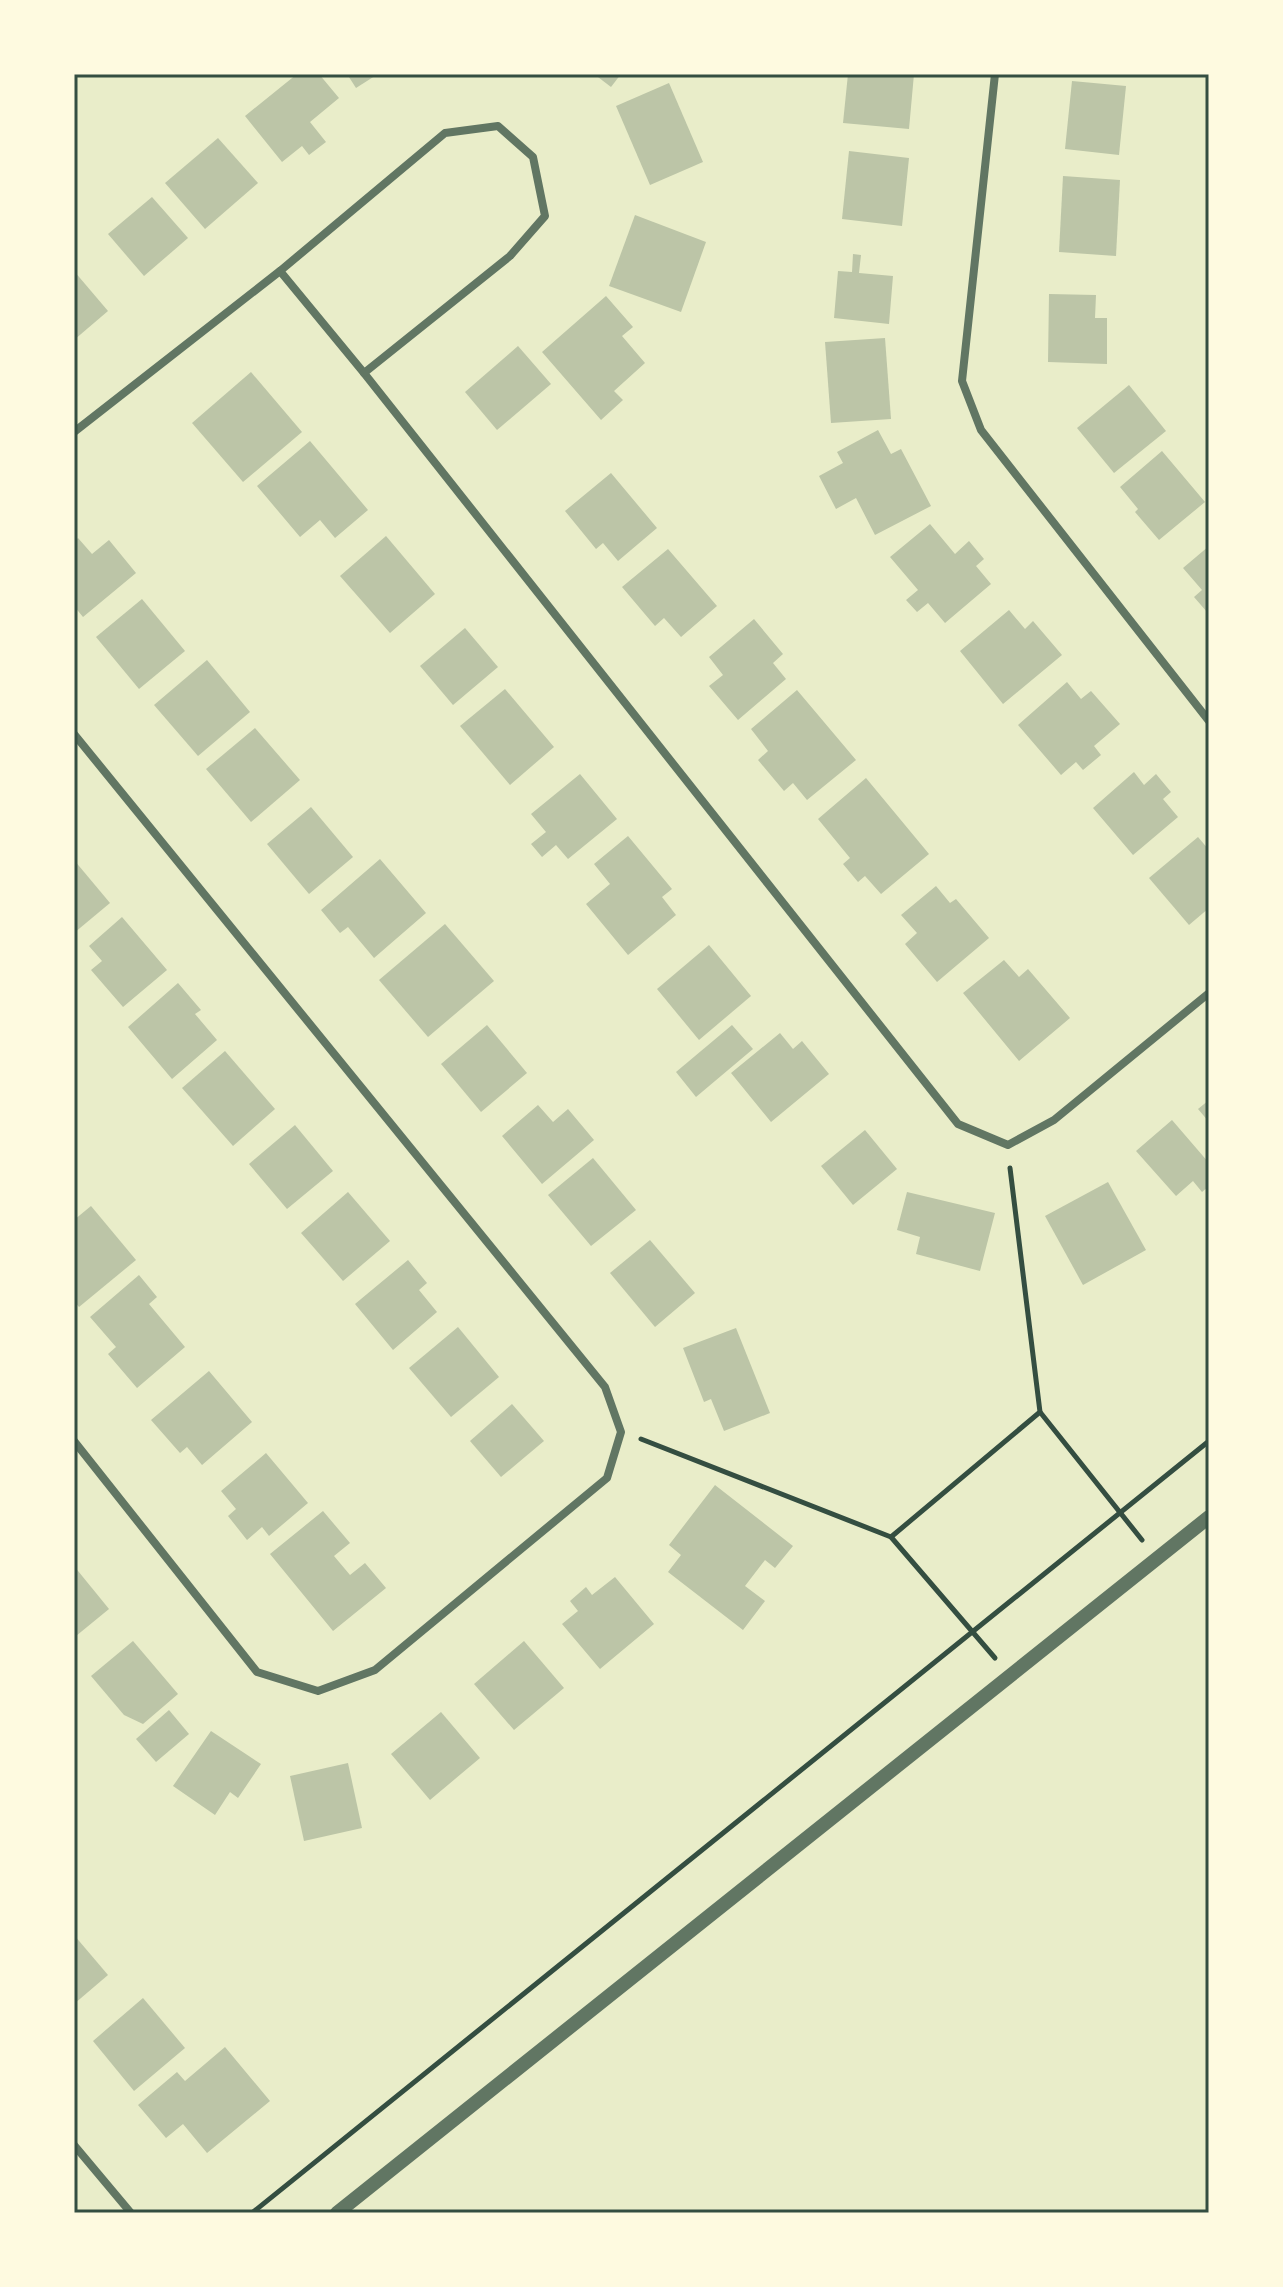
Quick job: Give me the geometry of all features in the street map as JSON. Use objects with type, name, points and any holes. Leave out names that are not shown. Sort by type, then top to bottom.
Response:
[{"type":"street","points":[[995,74],[962,381],[981,430],[1209,721]]},
{"type":"street","points":[[74,432],[280,271],[445,133],[498,126],[533,157],[545,216],[510,256],[364,373]]},
{"type":"street","points":[[280,271],[958,1124],[1008,1145],[1054,1120],[1209,993]]},
{"type":"street","points":[[74,734],[605,1387],[621,1432],[607,1478],[375,1670],[318,1691],[257,1672],[74,1441]]},
{"type":"street","points":[[337,2213],[1209,1517]]},
{"type":"street","points":[[74,2145],[131,2213]]},
{"type":"path","points":[[1008,1145],[1040,1412],[1157,1559]]},
{"type":"path","points":[[891,1537],[1040,1412]]},
{"type":"path","points":[[621,1432],[891,1537],[1009,1674]]},
{"type":"path","points":[[252,2213],[1209,1441]]},
{"type":"building","points":[[297,74],[319,74],[339,98],[310,122],[326,142],[309,155],[302,146],[282,162],[245,116]]},
{"type":"building","points":[[347,74],[378,74],[356,88]]},
{"type":"building","points":[[594,74],[621,74],[611,87]]},
{"type":"building","points":[[848,74],[914,74],[909,129],[843,123]]},
{"type":"building","points":[[1072,81],[1126,86],[1119,155],[1065,149]]},
{"type":"building","points":[[669,83],[703,162],[650,185],[616,106]]},
{"type":"building","points":[[218,138],[258,183],[205,229],[165,183]]},
{"type":"building","points":[[849,151],[909,158],[902,226],[842,219]]},
{"type":"building","points":[[1063,176],[1120,180],[1116,256],[1059,252]]},
{"type":"building","points":[[152,197],[188,238],[144,276],[108,234]]},
{"type":"building","points":[[635,215],[706,242],[681,312],[609,286]]},
{"type":"building","points":[[853,254],[861,255],[859,273],[893,276],[889,324],[834,318],[838,271],[852,272]]},
{"type":"building","points":[[74,271],[108,311],[74,340]]},
{"type":"building","points":[[1049,294],[1096,295],[1095,318],[1107,318],[1107,364],[1048,362]]},
{"type":"building","points":[[606,296],[633,327],[622,336],[645,363],[614,391],[623,400],[601,420],[542,352]]},
{"type":"building","points":[[885,338],[891,419],[831,423],[825,342]]},
{"type":"building","points":[[518,346],[551,384],[497,430],[465,392]]},
{"type":"building","points":[[251,372],[302,432],[243,482],[192,423]]},
{"type":"building","points":[[1129,385],[1166,431],[1114,473],[1077,428]]},
{"type":"building","points":[[878,430],[891,454],[901,449],[931,506],[875,535],[856,498],[836,509],[819,476],[843,463],[837,452]]},
{"type":"building","points":[[310,441],[368,510],[335,538],[320,520],[300,537],[257,486]]},
{"type":"building","points":[[1162,451],[1205,502],[1159,540],[1135,512],[1138,509],[1120,487]]},
{"type":"building","points":[[611,473],[657,528],[618,561],[603,543],[596,549],[565,511]]},
{"type":"building","points":[[930,524],[955,554],[969,541],[984,559],[976,566],[991,584],[945,623],[928,603],[917,612],[906,600],[918,590],[890,557]]},
{"type":"building","points":[[386,536],[435,594],[390,633],[340,576]]},
{"type":"building","points":[[78,538],[92,554],[109,540],[136,573],[83,617],[74,606],[74,542]]},
{"type":"building","points":[[1209,546],[1207,612],[1194,597],[1202,590],[1183,568]]},
{"type":"building","points":[[668,549],[717,606],[681,637],[664,618],[655,626],[622,587]]},
{"type":"building","points":[[142,599],[185,651],[139,689],[96,637]]},
{"type":"building","points":[[1009,610],[1025,629],[1033,621],[1062,655],[1003,704],[960,651]]},
{"type":"building","points":[[754,619],[783,654],[773,663],[786,679],[738,720],[709,686],[723,675],[709,657]]},
{"type":"building","points":[[465,628],[498,667],[453,705],[420,666]]},
{"type":"building","points":[[207,660],[250,712],[198,756],[154,705]]},
{"type":"building","points":[[1067,682],[1081,699],[1091,691],[1120,724],[1094,746],[1101,755],[1083,770],[1076,762],[1061,775],[1018,725]]},
{"type":"building","points":[[505,689],[554,747],[510,785],[460,726]]},
{"type":"building","points":[[797,690],[856,760],[807,800],[793,783],[784,791],[758,760],[768,751],[751,729]]},
{"type":"building","points":[[255,728],[300,780],[251,822],[206,769]]},
{"type":"building","points":[[1134,772],[1144,785],[1156,774],[1171,792],[1163,799],[1178,817],[1133,855],[1093,808]]},
{"type":"building","points":[[580,774],[617,819],[568,859],[556,845],[542,857],[531,844],[546,832],[531,814]]},
{"type":"building","points":[[866,778],[929,854],[881,894],[865,876],[858,882],[843,864],[850,858],[818,819]]},
{"type":"building","points":[[311,807],[353,857],[309,894],[267,844]]},
{"type":"building","points":[[628,836],[672,889],[662,897],[676,915],[628,955],[586,904],[610,884],[594,864]]},
{"type":"building","points":[[1198,837],[1209,850],[1209,908],[1189,925],[1149,878]]},
{"type":"building","points":[[380,859],[426,913],[374,958],[348,927],[340,933],[321,910]]},
{"type":"building","points":[[74,860],[110,903],[74,933]]},
{"type":"building","points":[[936,886],[950,903],[956,899],[989,938],[937,982],[905,944],[917,933],[901,915]]},
{"type":"building","points":[[122,917],[167,970],[123,1007],[91,970],[102,961],[89,946]]},
{"type":"building","points":[[445,924],[494,981],[428,1037],[379,980]]},
{"type":"building","points":[[709,945],[751,996],[699,1040],[657,989]]},
{"type":"building","points":[[1004,960],[1019,977],[1028,969],[1070,1018],[1019,1061],[963,993]]},
{"type":"building","points":[[178,983],[201,1010],[195,1014],[217,1040],[172,1079],[128,1027]]},
{"type":"building","points":[[487,1025],[527,1073],[481,1112],[441,1064]]},
{"type":"building","points":[[732,1025],[753,1049],[696,1097],[676,1072]]},
{"type":"building","points":[[780,1033],[793,1049],[802,1041],[829,1074],[771,1122],[731,1073]]},
{"type":"building","points":[[225,1051],[275,1109],[233,1146],[182,1088]]},
{"type":"building","points":[[1209,1100],[1209,1122],[1198,1109]]},
{"type":"building","points":[[538,1105],[553,1122],[568,1109],[594,1140],[542,1184],[502,1136]]},
{"type":"building","points":[[1172,1120],[1209,1163],[1209,1186],[1202,1192],[1193,1181],[1176,1196],[1136,1151]]},
{"type":"building","points":[[295,1125],[333,1171],[287,1209],[249,1164]]},
{"type":"building","points":[[865,1130],[897,1169],[853,1205],[821,1166]]},
{"type":"building","points":[[593,1158],[636,1210],[591,1246],[548,1195]]},
{"type":"building","points":[[1108,1182],[1146,1250],[1083,1285],[1045,1216]]},
{"type":"building","points":[[348,1192],[390,1241],[343,1281],[301,1233]]},
{"type":"building","points":[[907,1192],[995,1213],[980,1271],[916,1254],[920,1237],[897,1230]]},
{"type":"building","points":[[91,1206],[136,1260],[79,1307],[74,1301],[74,1220]]},
{"type":"building","points":[[650,1240],[695,1293],[655,1327],[610,1273]]},
{"type":"building","points":[[408,1260],[427,1283],[419,1290],[437,1312],[393,1350],[355,1304]]},
{"type":"building","points":[[139,1275],[157,1297],[149,1304],[185,1347],[137,1388],[108,1354],[116,1347],[90,1317]]},
{"type":"building","points":[[458,1327],[499,1377],[451,1417],[409,1368]]},
{"type":"building","points":[[736,1328],[770,1413],[724,1431],[711,1399],[704,1402],[683,1348]]},
{"type":"building","points":[[209,1371],[252,1422],[202,1465],[187,1447],[180,1453],[151,1420]]},
{"type":"building","points":[[512,1404],[544,1441],[501,1477],[470,1441]]},
{"type":"building","points":[[266,1453],[308,1503],[269,1536],[262,1527],[247,1540],[228,1516],[236,1509],[221,1491]]},
{"type":"building","points":[[715,1485],[793,1546],[775,1568],[765,1560],[745,1586],[765,1601],[743,1630],[668,1572],[681,1555],[669,1545]]},
{"type":"building","points":[[323,1511],[350,1543],[334,1556],[350,1575],[365,1563],[386,1588],[333,1631],[270,1554]]},
{"type":"building","points":[[74,1566],[109,1609],[76,1636],[74,1633]]},
{"type":"building","points":[[615,1577],[654,1624],[600,1669],[562,1624],[578,1611],[570,1601],[586,1587],[592,1595]]},
{"type":"building","points":[[133,1641],[178,1694],[143,1724],[124,1715],[91,1676]]},
{"type":"building","points":[[524,1641],[564,1688],[514,1730],[474,1684]]},
{"type":"building","points":[[169,1710],[189,1734],[156,1762],[136,1739]]},
{"type":"building","points":[[441,1712],[480,1758],[430,1800],[391,1754]]},
{"type":"building","points":[[211,1731],[261,1764],[238,1798],[230,1792],[215,1815],[173,1786]]},
{"type":"building","points":[[348,1763],[362,1828],[304,1841],[290,1776]]},
{"type":"building","points":[[74,1935],[108,1975],[74,2004]]},
{"type":"building","points":[[143,1998],[185,2048],[134,2091],[93,2041]]},
{"type":"building","points":[[225,2047],[270,2101],[207,2153],[183,2124],[166,2138],[138,2105],[177,2072],[185,2081]]}]
